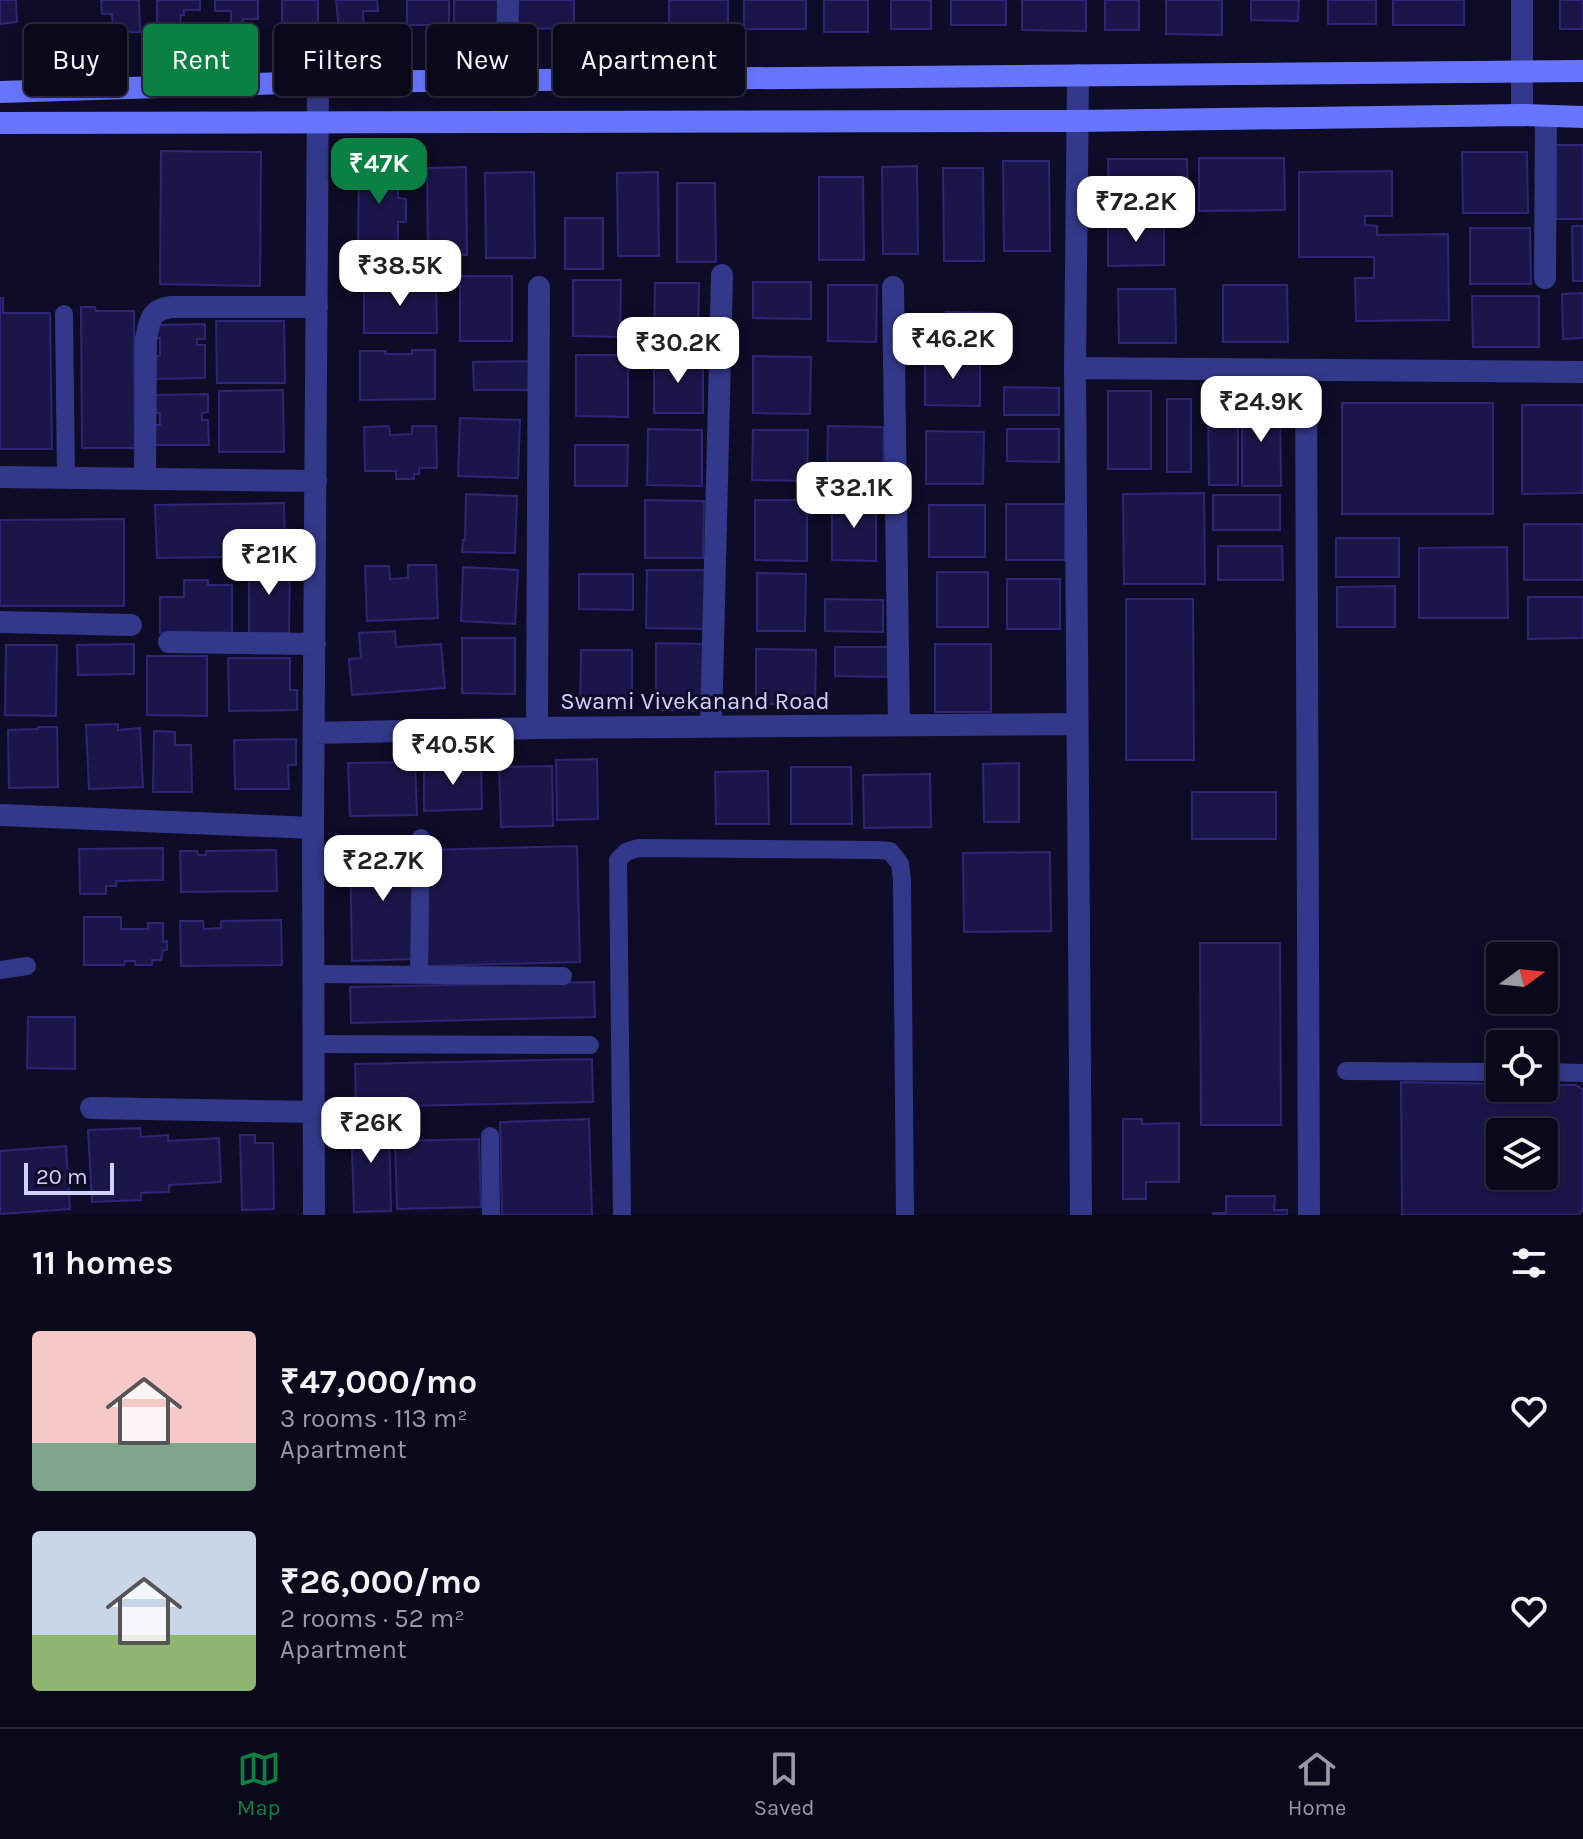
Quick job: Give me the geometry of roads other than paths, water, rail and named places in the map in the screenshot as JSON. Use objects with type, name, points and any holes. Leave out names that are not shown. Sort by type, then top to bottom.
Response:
[{"type":"main road","points":[[537,80],[1583,71]]},
{"type":"main road","points":[[0,92],[274,83]]},
{"type":"main road","points":[[0,123],[1583,117]]},
{"type":"street","points":[[508,0],[508,24]]},
{"type":"street","points":[[1522,0],[1522,115]]},
{"type":"street","points":[[1078,75],[1075,368],[1081,1215]]},
{"type":"street","points":[[314,1215],[318,96]]},
{"type":"street","points":[[1545,278],[1546,116]]},
{"type":"street","points":[[711,727],[722,275]]},
{"type":"street","points":[[537,728],[539,287]]},
{"type":"street","points":[[893,287],[899,725]]},
{"type":"street","points":[[145,479],[146,339],[151,317],[161,309],[171,307],[317,307]]},
{"type":"street","points":[[1075,368],[1583,372]]},
{"type":"street","points":[[1306,371],[1309,1215]]},
{"type":"street","points":[[0,477],[316,481]]},
{"type":"street","points":[[0,622],[131,625]]},
{"type":"street","points":[[169,642],[315,644]]},
{"type":"street","name":"Swami Vivekanand Road","points":[[314,733],[1077,724]]},
{"type":"street","points":[[0,815],[313,828]]},
{"type":"street","points":[[91,1108],[313,1112]]},
{"type":"lane","points":[[64,314],[66,478]]},
{"type":"lane","points":[[419,974],[421,838]]},
{"type":"lane","points":[[622,1215],[618,860],[626,852],[638,848],[878,850],[890,851],[900,864],[905,1215]]},
{"type":"lane","points":[[0,970],[27,966]]},
{"type":"lane","points":[[314,974],[563,976]]},
{"type":"lane","points":[[314,1044],[590,1045]]},
{"type":"lane","points":[[1346,1071],[1486,1072]]},
{"type":"lane","points":[[1558,1072],[1583,1073]]},
{"type":"lane","points":[[490,1136],[491,1215]]}]
